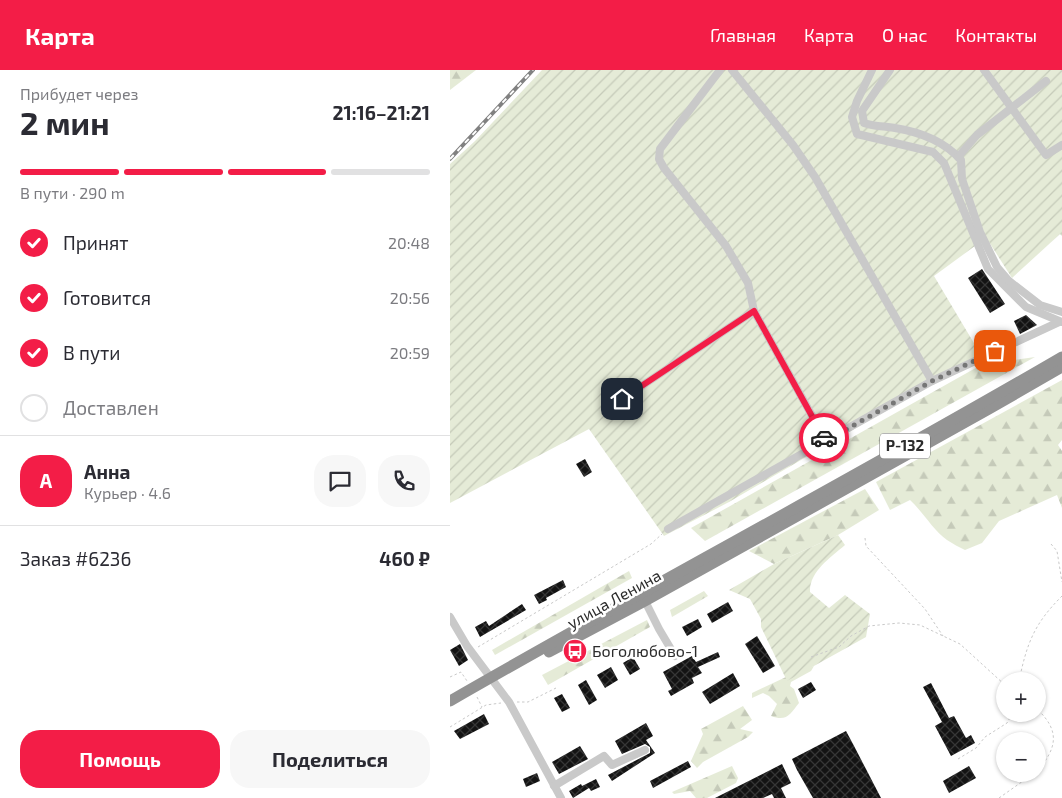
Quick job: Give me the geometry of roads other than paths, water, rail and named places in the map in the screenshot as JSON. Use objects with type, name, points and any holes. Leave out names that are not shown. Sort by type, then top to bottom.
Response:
[{"type":"highway","name":"Р-132","points":[[749,538],[1062,357]]},
{"type":"highway","name":"Р-132","points":[[749,538],[989,409],[1062,367]]},
{"type":"highway","name":"улица Ленина","points":[[490,678],[545,654],[645,601],[749,538]]},
{"type":"highway","name":"улица Ленина","points":[[450,701],[539,649],[749,538]]},
{"type":"street","points":[[720,70],[670,133],[660,149],[659,159],[664,168],[726,246],[748,283],[754,311],[826,441]]},
{"type":"street","points":[[732,70],[793,145],[815,177],[932,381]]},
{"type":"street","points":[[872,70],[857,101],[852,117],[857,134],[933,152],[944,163],[988,269],[1026,307],[1061,322]]},
{"type":"street","points":[[890,70],[862,111],[864,123],[873,126],[893,127],[919,132],[952,150],[961,160],[962,179],[968,199],[980,232],[997,267],[1009,280],[1040,305],[1062,312]]},
{"type":"street","points":[[984,70],[1046,155],[1062,145]]},
{"type":"street","points":[[958,157],[977,135],[1046,81]]},
{"type":"street","points":[[622,399],[754,311]]},
{"type":"street","points":[[668,529],[932,381],[1061,322]]},
{"type":"street","points":[[645,601],[675,656]]},
{"type":"street","points":[[450,617],[471,651],[509,702],[561,798]]},
{"type":"street","points":[[554,786],[604,756],[612,765],[645,750]]},
{"type":"railway","points":[[450,159],[533,70]]},
{"type":"place","name":"Боголюбово-1","points":[[575,651]]}]
